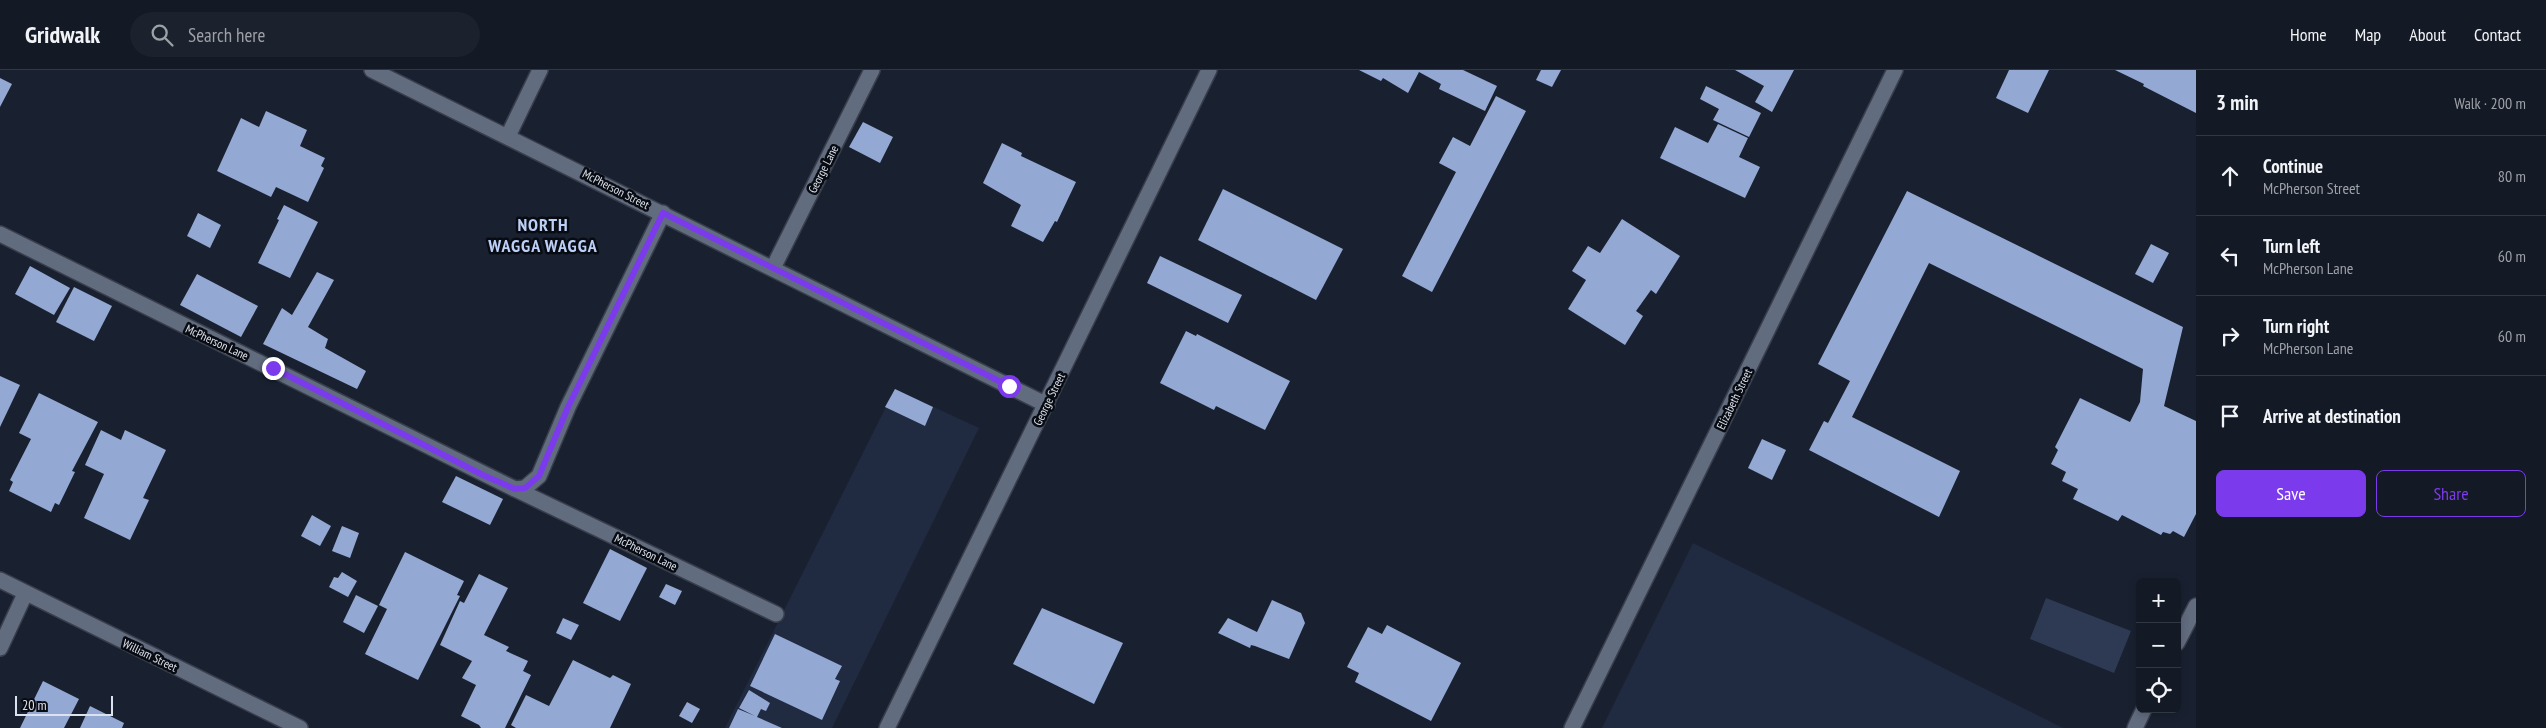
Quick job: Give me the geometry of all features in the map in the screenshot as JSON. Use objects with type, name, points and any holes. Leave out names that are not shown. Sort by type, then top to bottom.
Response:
[{"type":"street","name":"McPherson Street","points":[[372,70],[1047,405]]},
{"type":"street","points":[[508,136],[540,70]]},
{"type":"street","name":"George Lane","points":[[773,268],[872,70]]},
{"type":"street","name":"George Street","points":[[887,728],[1210,70]]},
{"type":"street","name":"Elizabeth Street","points":[[1572,728],[1895,70]]},
{"type":"street","points":[[515,489],[525,488],[539,476],[568,407],[663,213]]},
{"type":"street","name":"McPherson Lane","points":[[0,234],[515,489],[776,614]]},
{"type":"street","name":"William Street","points":[[0,580],[300,728]]},
{"type":"street","points":[[0,648],[4,631],[25,594]]},
{"type":"street","points":[[2181,635],[2196,606]]},
{"type":"street","points":[[2135,728],[2142,713]]},
{"type":"shaded area","points":[[895,389],[979,428],[832,728],[725,728]]},
{"type":"shaded area","points":[[1693,543],[1842,617],[2063,728],[1602,728]]},
{"type":"shaded area","points":[[2046,598],[2131,631],[2114,673],[2030,639]]},
{"type":"building","points":[[1359,70],[1463,70],[1497,86],[1485,111],[1439,89],[1441,84],[1419,72],[1408,93],[1383,78],[1381,81]]},
{"type":"building","points":[[1541,70],[1561,70],[1552,87],[1536,80]]},
{"type":"building","points":[[1735,70],[1794,70],[1772,112],[1755,102],[1764,86]]},
{"type":"building","points":[[2009,70],[2049,70],[2028,113],[1996,98]]},
{"type":"building","points":[[2115,70],[2196,70],[2196,113],[2143,86],[2144,84]]},
{"type":"building","points":[[0,78],[12,84],[0,107]]},
{"type":"building","points":[[1706,86],[1761,113],[1749,137],[1713,120],[1719,109],[1700,99]]},
{"type":"building","points":[[1496,96],[1526,111],[1432,292],[1402,276],[1456,172],[1439,163],[1453,137],[1470,146]]},
{"type":"building","points":[[266,111],[307,130],[300,146],[325,158],[321,166],[324,168],[308,202],[276,187],[271,197],[217,171],[241,118],[259,127]]},
{"type":"building","points":[[863,122],[893,137],[880,163],[849,147]]},
{"type":"building","points":[[1718,124],[1748,138],[1739,157],[1760,167],[1745,198],[1660,158],[1675,127],[1708,143]]},
{"type":"building","points":[[1002,143],[1022,153],[1021,156],[1076,182],[1057,222],[1055,221],[1043,242],[1011,226],[1021,205],[983,183]]},
{"type":"building","points":[[1223,189],[1343,249],[1316,300],[1198,240]]},
{"type":"building","points":[[1907,191],[2183,327],[2164,406],[2196,421],[2196,514],[2184,537],[2173,531],[2170,534],[2163,532],[2161,535],[2122,515],[2118,521],[2073,499],[2078,489],[2062,481],[2066,472],[2051,464],[2058,450],[2055,447],[2080,398],[2130,422],[2140,402],[2143,369],[1929,263],[1852,417],[1960,471],[1939,517],[1809,450],[1824,421],[1828,423],[1850,381],[1818,364]]},
{"type":"building","points":[[284,205],[318,222],[290,278],[258,263],[279,220],[277,219]]},
{"type":"building","points":[[198,213],[221,225],[210,248],[187,236]]},
{"type":"building","points":[[1622,219],[1680,256],[1656,294],[1651,290],[1636,311],[1643,316],[1625,345],[1568,309],[1586,280],[1572,271],[1588,246],[1600,253]]},
{"type":"building","points":[[2151,244],[2169,253],[2153,283],[2135,274]]},
{"type":"building","points":[[1160,256],[1242,295],[1228,323],[1147,283]]},
{"type":"building","points":[[30,266],[70,288],[54,315],[15,294]]},
{"type":"building","points":[[317,272],[334,280],[308,327],[328,339],[325,348],[366,371],[357,389],[263,344],[282,308],[292,315]]},
{"type":"building","points":[[197,274],[258,306],[241,337],[180,305]]},
{"type":"building","points":[[74,287],[112,306],[94,341],[56,322]]},
{"type":"building","points":[[1186,331],[1196,336],[1197,334],[1290,381],[1265,430],[1216,406],[1214,410],[1160,383]]},
{"type":"building","points":[[0,376],[20,385],[0,427]]},
{"type":"building","points":[[895,389],[933,407],[925,426],[885,407]]},
{"type":"building","points":[[39,393],[98,422],[72,471],[75,472],[59,505],[55,503],[51,512],[9,491],[13,482],[10,480],[31,439],[19,433]]},
{"type":"building","points":[[101,430],[121,440],[125,430],[166,450],[143,498],[149,500],[130,540],[84,518],[104,474],[85,465]]},
{"type":"building","points":[[1762,439],[1786,450],[1772,480],[1748,468]]},
{"type":"building","points":[[456,476],[503,499],[490,525],[442,502]]},
{"type":"building","points":[[312,515],[331,526],[320,546],[301,536]]},
{"type":"building","points":[[342,526],[359,533],[350,558],[332,551]]},
{"type":"building","points":[[610,549],[647,568],[620,621],[583,603]]},
{"type":"building","points":[[405,552],[464,581],[457,595],[460,596],[418,680],[365,654],[387,609],[379,605]]},
{"type":"building","points":[[342,572],[357,581],[348,597],[329,587],[334,577],[338,578]]},
{"type":"building","points":[[479,574],[508,588],[484,635],[509,647],[506,651],[528,661],[523,671],[531,675],[505,728],[481,728],[479,725],[461,716],[476,685],[462,678],[472,661],[440,645],[460,601],[464,603]]},
{"type":"building","points":[[666,584],[682,591],[675,605],[659,597]]},
{"type":"building","points":[[356,595],[378,606],[364,633],[343,622]]},
{"type":"building","points":[[1272,600],[1301,613],[1305,623],[1289,659],[1255,646],[1251,645],[1250,648],[1218,633],[1228,618],[1257,632]]},
{"type":"building","points":[[1042,608],[1123,643],[1094,704],[1013,664]]},
{"type":"building","points":[[563,618],[579,625],[571,640],[556,633]]},
{"type":"building","points":[[1387,625],[1461,663],[1431,721],[1355,682],[1359,673],[1347,667],[1368,627],[1382,634]]},
{"type":"building","points":[[775,634],[842,666],[835,679],[840,681],[822,720],[750,686]]},
{"type":"building","points":[[573,660],[610,678],[613,675],[631,684],[610,728],[516,728],[511,725],[526,695],[549,706]]},
{"type":"building","points":[[43,681],[79,699],[64,728],[20,728]]},
{"type":"building","points":[[749,690],[770,703],[766,711],[761,709],[757,717],[782,728],[729,728],[738,709],[755,716],[739,708]]},
{"type":"building","points":[[687,702],[700,709],[692,723],[679,716]]},
{"type":"building","points":[[90,706],[124,723],[122,728],[80,728]]},
{"type":"district","name":"NORTH WAGGA WAGGA","points":[[543,234]]},
{"type":"route","points":[[273,368],[483,475],[515,489],[525,488],[532,484],[539,476],[568,407],[663,213],[1009,386]]}]
